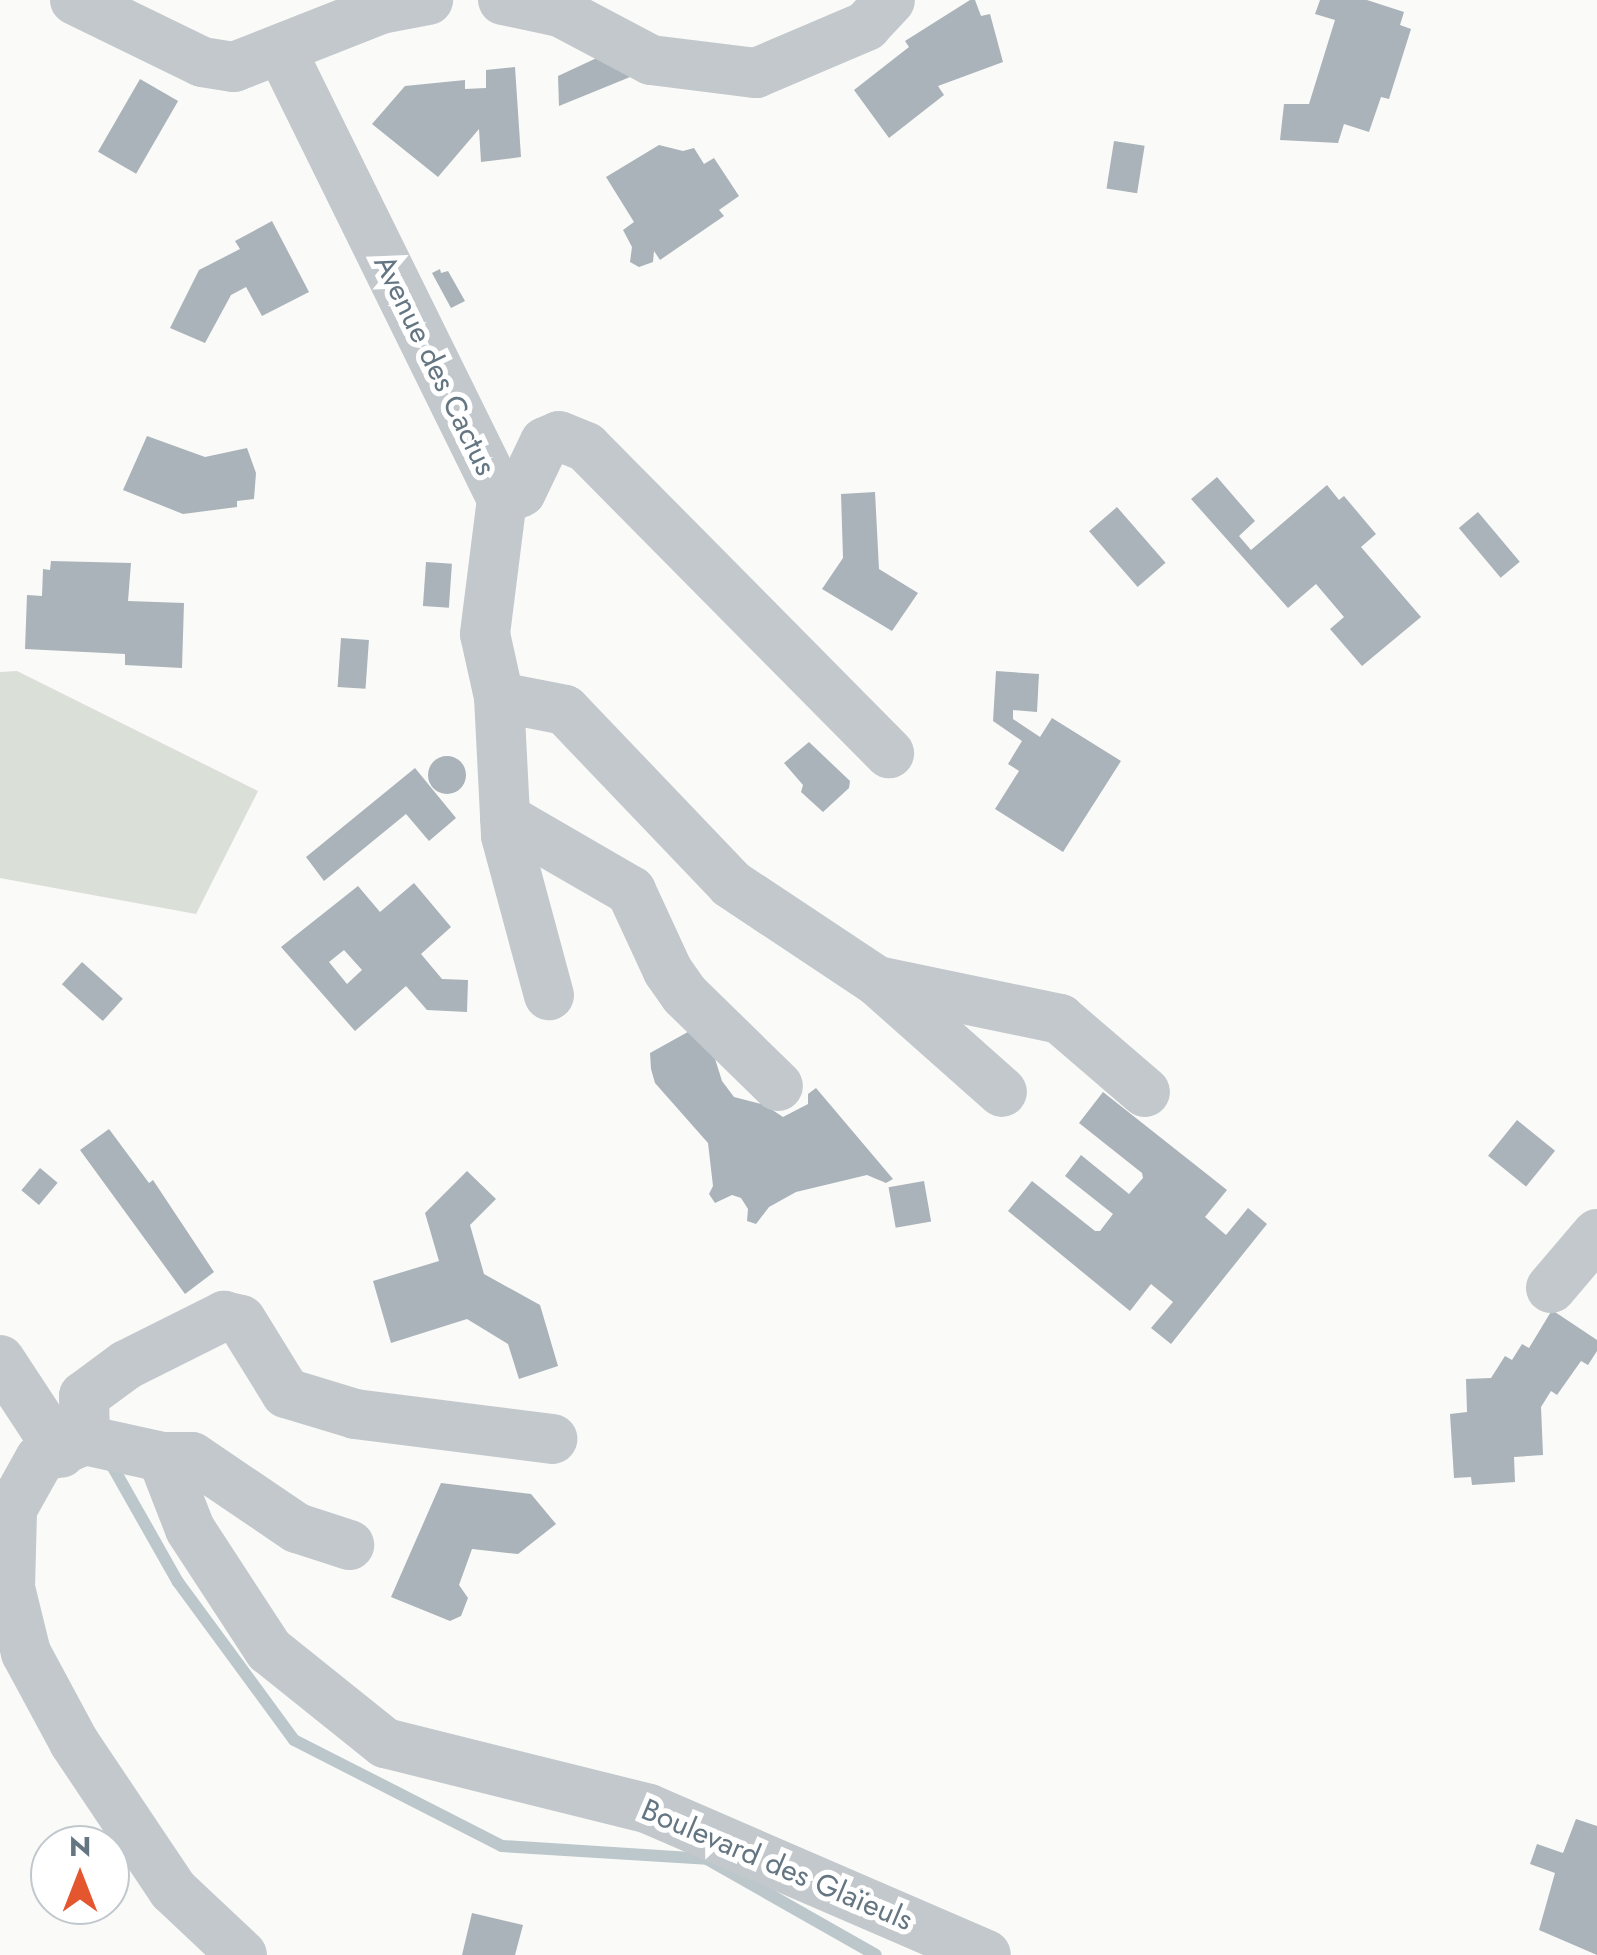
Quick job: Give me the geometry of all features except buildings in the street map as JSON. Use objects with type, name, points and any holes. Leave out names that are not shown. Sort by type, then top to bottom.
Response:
[{"type":"street","points":[[76,0],[202,62],[234,67],[381,9],[428,0]]},
{"type":"street","points":[[503,0],[560,12],[651,60],[756,73],[866,26],[890,0]]},
{"type":"street","name":"Avenue des Cactus","points":[[281,50],[502,499],[485,634],[499,697],[505,818],[548,995]]},
{"type":"street","points":[[502,499],[521,492],[544,442],[559,436],[586,447],[889,754]]},
{"type":"street","points":[[499,697],[565,710],[731,884],[877,982],[1002,1092]]},
{"type":"street","points":[[505,818],[631,891],[668,971],[685,995],[778,1086]]},
{"type":"street","points":[[877,982],[1060,1019],[1145,1092]]},
{"type":"street","points":[[1550,1288],[1597,1234]]},
{"type":"street","points":[[242,1955],[172,1890],[74,1742],[26,1652],[10,1588],[12,1509],[62,1450],[84,1396],[126,1365],[224,1316],[241,1320],[286,1393],[355,1414],[552,1439]]},
{"type":"street","points":[[0,1360],[62,1450]]},
{"type":"street","points":[[0,1421],[62,1450],[192,1458],[297,1528],[349,1545]]},
{"type":"street","name":"Boulevard des Glaïeuls","points":[[162,1457],[190,1528],[269,1650],[385,1743],[649,1809],[986,1955]]},
{"type":"shaded area","points":[[17,671],[258,791],[196,914],[0,878],[0,672]]},
{"type":"waterway","points":[[110,1462],[178,1582],[294,1740],[502,1846],[707,1859],[876,1955]]}]
